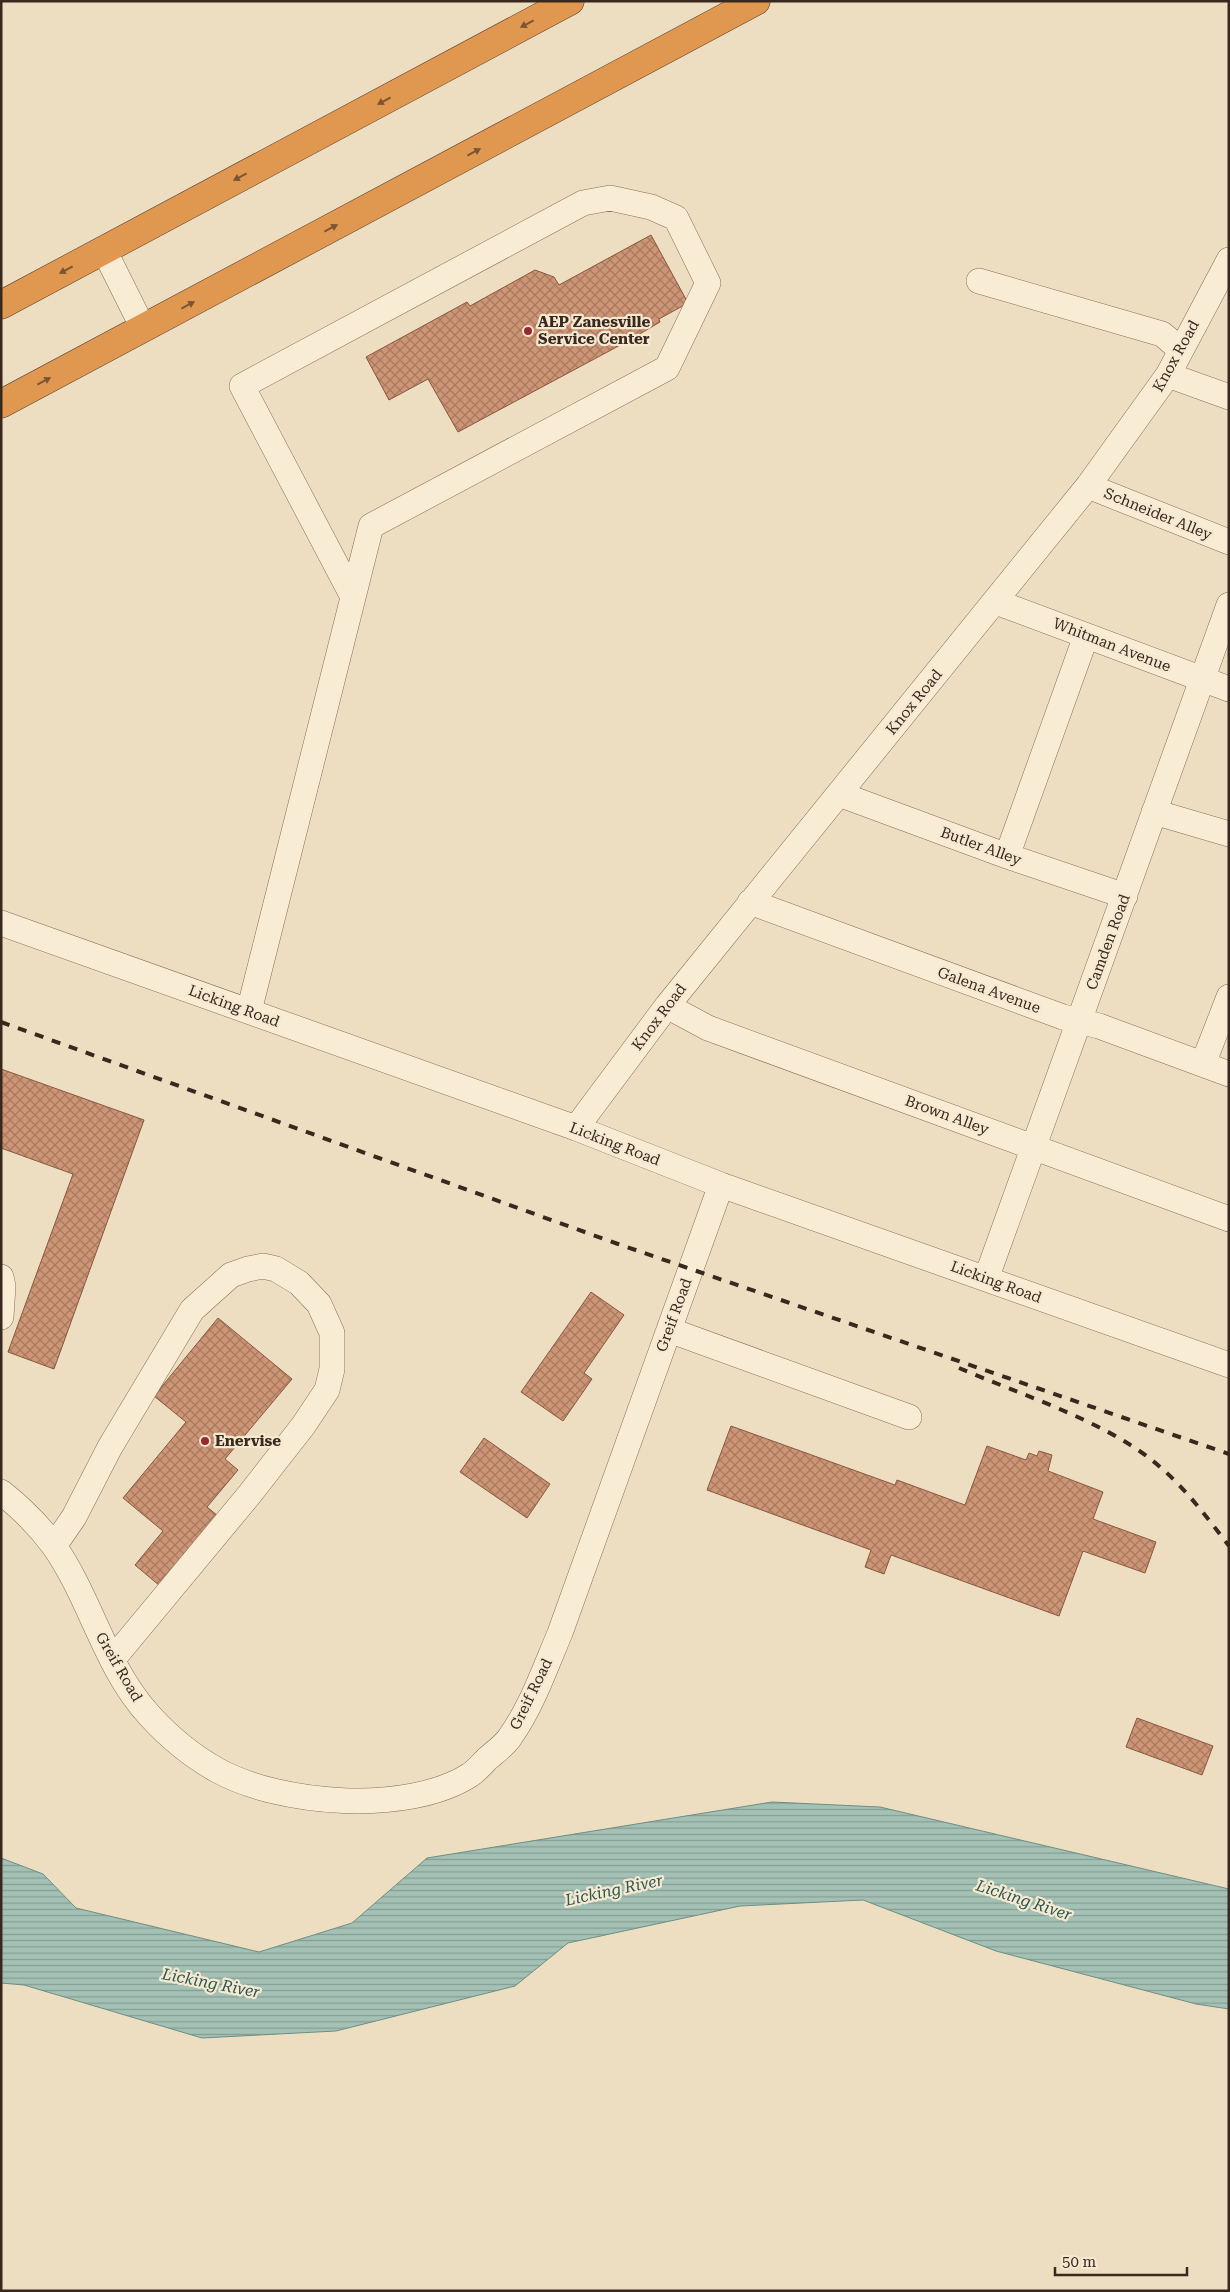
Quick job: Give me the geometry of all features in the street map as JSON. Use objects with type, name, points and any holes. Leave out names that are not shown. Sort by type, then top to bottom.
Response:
[{"type":"highway","points":[[1,305],[570,1]]},
{"type":"highway","points":[[1,404],[756,1]]},
{"type":"street","points":[[249,1011],[352,595],[371,526],[667,368],[708,283],[676,218],[651,206],[610,198],[583,203],[242,386],[352,595]]},
{"type":"street","points":[[104,250],[143,328]]},
{"type":"street","name":"Knox Road","points":[[576,1128],[667,1006],[1088,486],[1168,375],[1229,260]]},
{"type":"street","points":[[978,280],[1162,334],[1181,350]]},
{"type":"street","points":[[1168,375],[1229,397]]},
{"type":"street","name":"Schneider Alley","points":[[1088,486],[1229,542]]},
{"type":"street","name":"Whitman Avenue","points":[[996,602],[1229,689]]},
{"type":"street","name":"Camden Road","points":[[986,1279],[1229,605]]},
{"type":"street","points":[[1007,856],[1086,636]]},
{"type":"street","name":"Butler Alley","points":[[839,794],[1007,856],[1125,896]]},
{"type":"street","points":[[1154,812],[1229,834]]},
{"type":"street","name":"Galena Avenue","points":[[750,902],[947,976],[1099,1026],[1229,1074]]},
{"type":"street","name":"Licking Road","points":[[1,922],[576,1128],[721,1185],[1229,1365]]},
{"type":"street","points":[[1203,1064],[1229,997]]},
{"type":"street","name":"Brown Alley","points":[[667,1006],[708,1028],[1229,1219]]},
{"type":"street","name":"Greif Road","points":[[1,1492],[13,1502],[54,1546],[124,1680],[149,1715],[192,1754],[218,1771],[266,1790],[312,1798],[368,1801],[402,1798],[436,1790],[470,1775],[509,1739],[532,1697],[560,1633],[721,1185]]},
{"type":"street","points":[[54,1546],[74,1517],[110,1447],[192,1310],[231,1275],[262,1266],[276,1269],[299,1283],[320,1304],[332,1333],[332,1369],[327,1390],[303,1426],[249,1495],[113,1659]]},
{"type":"street","points":[[1,1277],[4,1286],[1,1317]]},
{"type":"street","points":[[669,1330],[909,1417]]},
{"type":"water","name":"Licking River","points":[[772,1802],[880,1807],[1229,1889],[1229,2009],[1196,2004],[996,1951],[863,1900],[740,1906],[568,1943],[515,1986],[336,2031],[202,2038],[24,1985],[1,1983],[1,1858],[43,1874],[76,1908],[259,1952],[352,1923],[427,1858]]},
{"type":"building","name":"AEP Zanesville Service Center","points":[[651,235],[688,303],[659,319],[660,322],[626,342],[458,432],[428,379],[389,400],[366,357],[467,302],[470,306],[535,270],[554,277],[559,285]]},
{"type":"building","points":[[1,1069],[144,1120],[54,1369],[8,1352],[73,1174],[1,1148]]},
{"type":"building","points":[[591,1292],[624,1315],[584,1373],[592,1379],[563,1421],[521,1392]]},
{"type":"building","name":"Enervise","points":[[218,1318],[292,1379],[225,1459],[238,1470],[207,1507],[218,1516],[160,1586],[135,1565],[163,1531],[123,1498],[186,1422],[154,1396]]},
{"type":"building","points":[[731,1426],[895,1485],[897,1480],[965,1505],[987,1446],[1026,1460],[1029,1453],[1037,1456],[1039,1451],[1052,1455],[1048,1471],[1103,1492],[1093,1519],[1156,1542],[1145,1573],[1083,1551],[1059,1616],[891,1555],[884,1574],[865,1567],[871,1550],[707,1490]]},
{"type":"building","points":[[484,1438],[550,1484],[527,1518],[460,1472]]},
{"type":"building","points":[[1137,1718],[1213,1746],[1202,1775],[1126,1747]]},
{"type":"railway","points":[[1,1022],[618,1244],[1229,1454]]},
{"type":"railway","points":[[959,1368],[1085,1420],[1132,1446],[1153,1461],[1174,1480],[1194,1501],[1229,1546]]},
{"type":"place","name":"AEP Zanesville Service Center","points":[[528,331]]},
{"type":"place","name":"Enervise","points":[[205,1441]]}]
